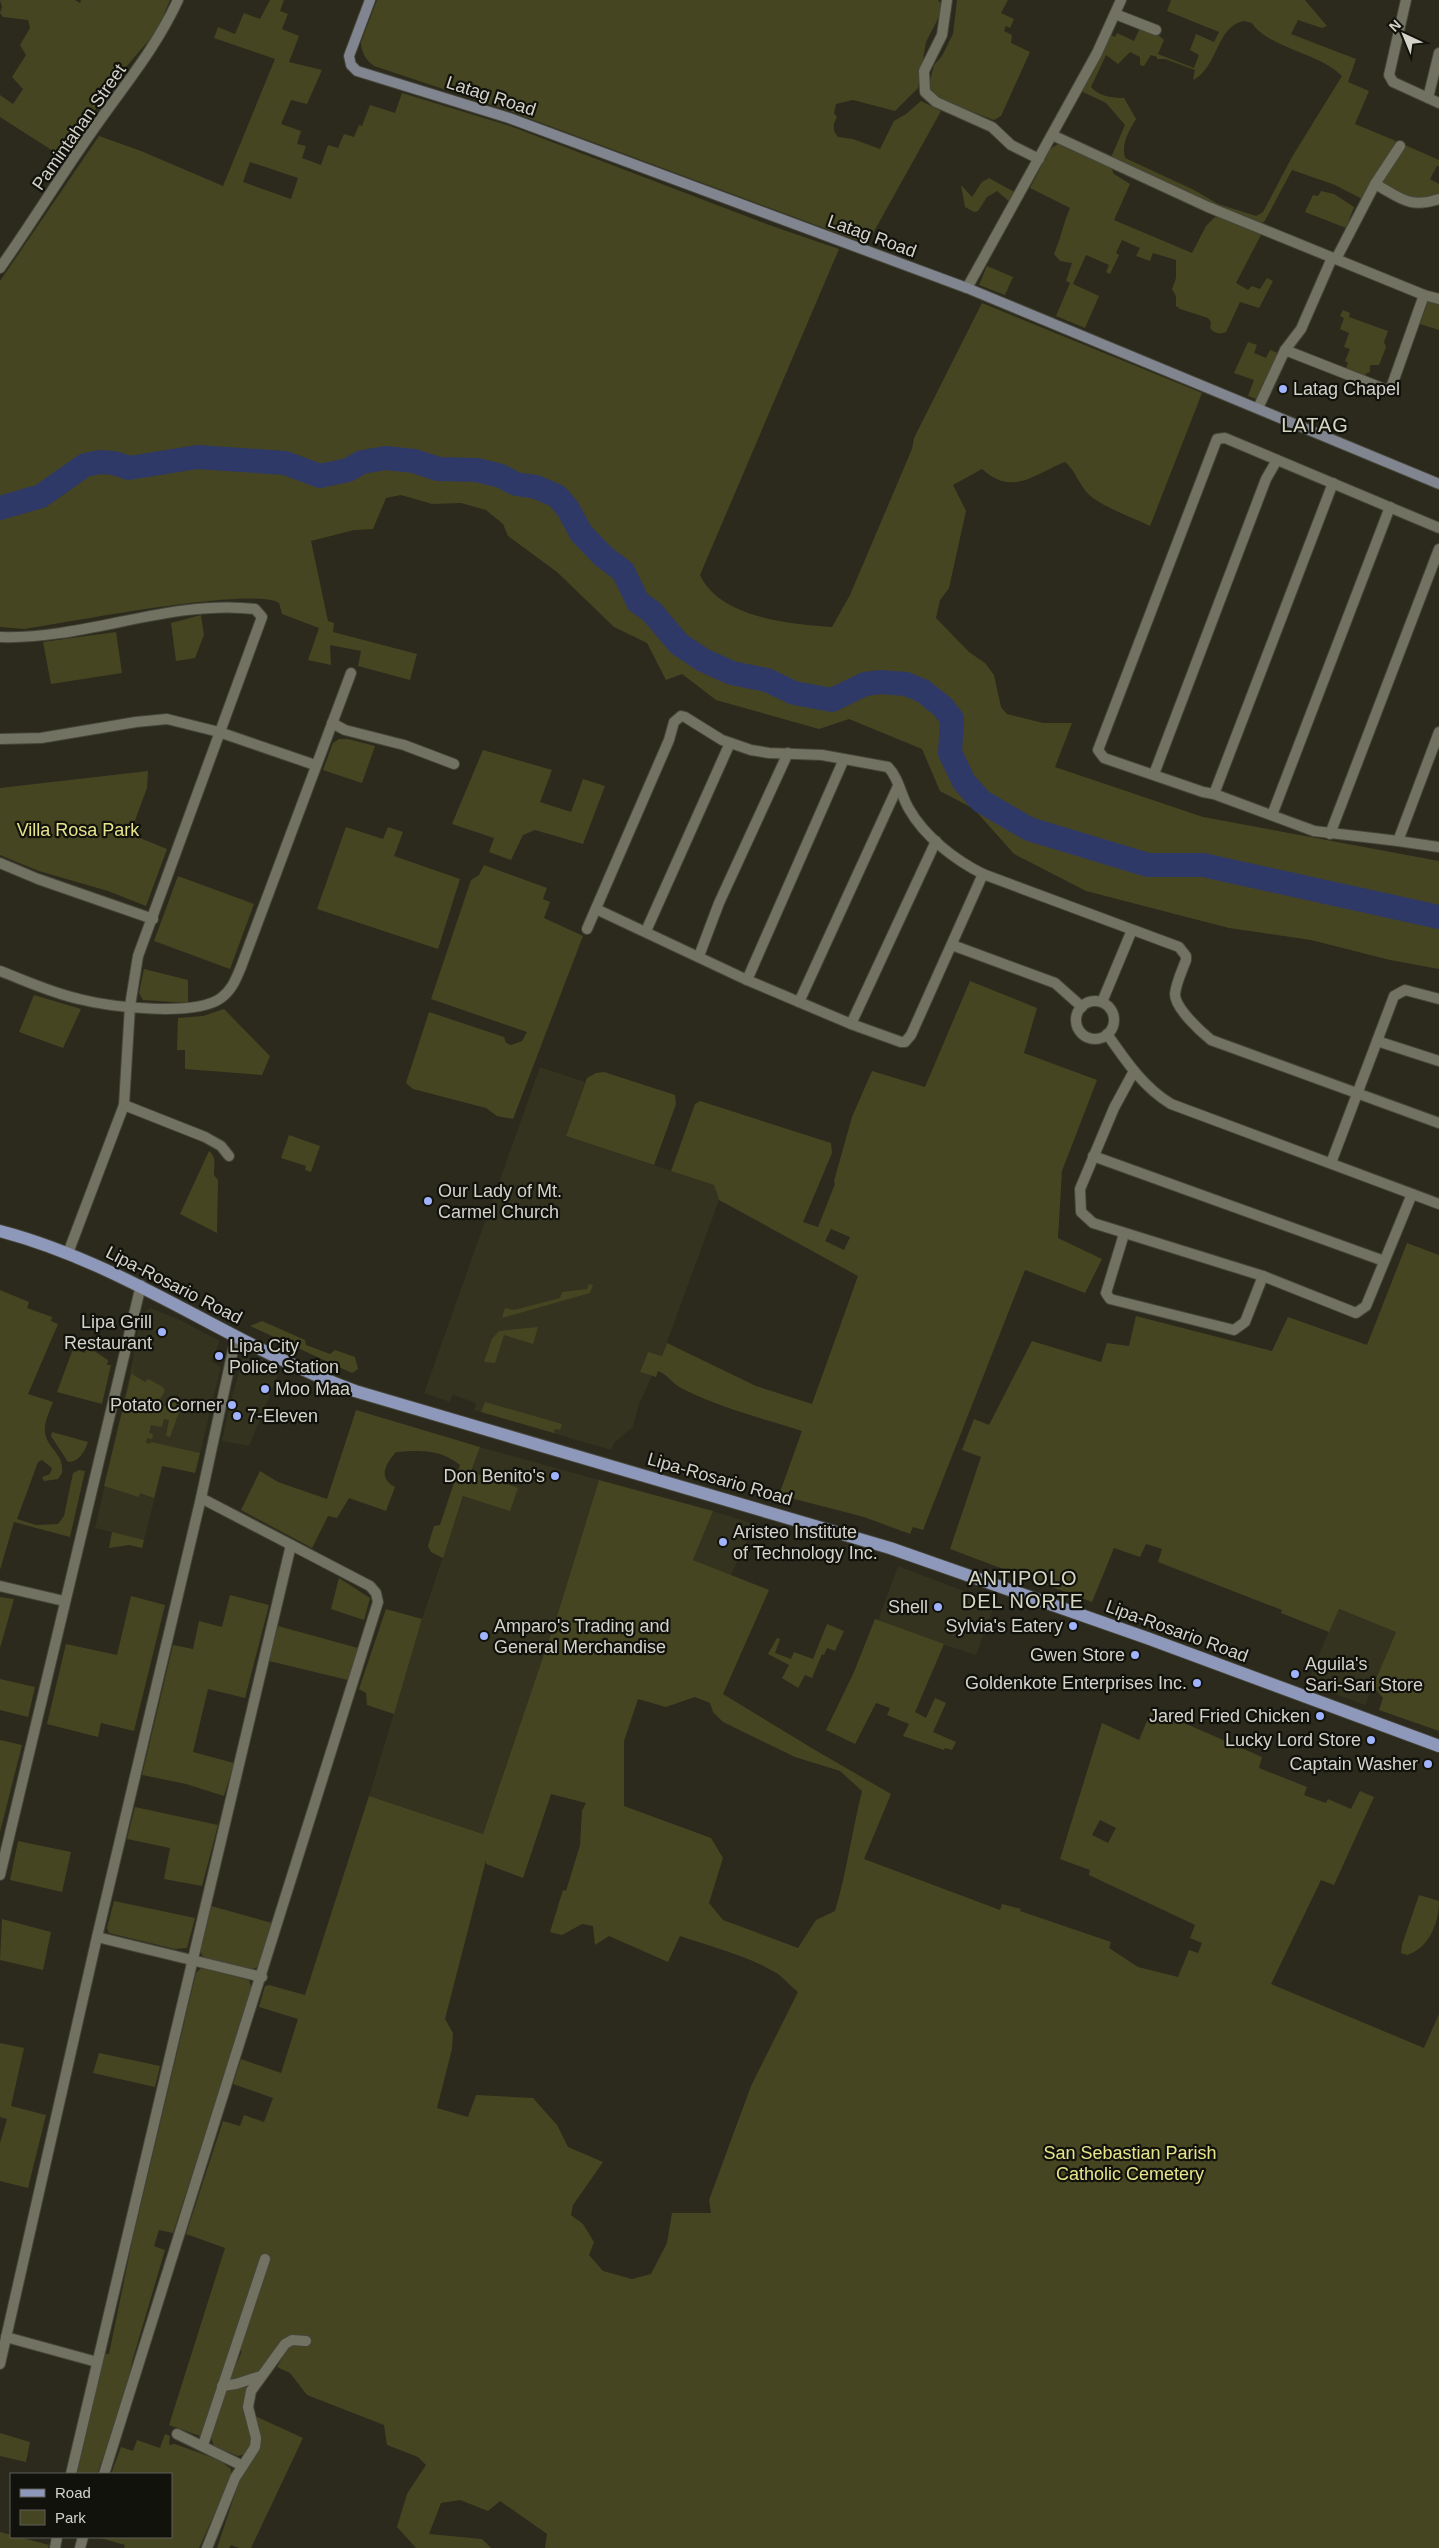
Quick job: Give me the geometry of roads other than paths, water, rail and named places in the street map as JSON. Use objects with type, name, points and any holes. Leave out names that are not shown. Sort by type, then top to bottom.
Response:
[{"type":"main road","name":"Lipa-Rosario Road","points":[[0,1231],[68,1253],[141,1285],[236,1336],[313,1374],[378,1398],[890,1548],[1147,1638],[1439,1746]]},
{"type":"street","name":"Pamintahan Street","points":[[0,268],[42,209],[66,168],[155,45],[178,0]]},
{"type":"street","name":"Latag Road","points":[[370,0],[349,56],[351,65],[357,71],[518,121],[967,288],[1439,484]]},
{"type":"street","points":[[947,0],[942,35],[924,71],[925,92],[936,102],[992,128],[1011,145],[1039,159]]},
{"type":"street","points":[[967,288],[1097,53],[1121,0]]},
{"type":"street","points":[[1406,0],[1389,75],[1393,82],[1439,103]]},
{"type":"street","points":[[1115,14],[1156,30]]},
{"type":"street","points":[[1428,98],[1439,53]]},
{"type":"street","points":[[1052,135],[1208,207],[1424,295],[1439,299]]},
{"type":"street","points":[[1258,408],[1285,350],[1301,329],[1334,259],[1376,184],[1400,146]]},
{"type":"street","points":[[1376,184],[1417,205],[1439,199]]},
{"type":"street","points":[[1285,350],[1387,390],[1391,388],[1424,295]]},
{"type":"street","points":[[1439,528],[1221,437],[1214,442],[1098,750],[1104,758],[1203,792],[1214,794],[1304,829],[1330,834],[1439,847]]},
{"type":"street","points":[[1154,774],[1266,479],[1277,460]]},
{"type":"street","points":[[1214,794],[1332,483]]},
{"type":"street","points":[[1272,815],[1390,507]]},
{"type":"street","points":[[1330,834],[1439,549]]},
{"type":"street","points":[[0,636],[31,636],[207,608],[239,608],[258,611],[261,621],[219,732],[135,968],[130,1006],[124,1105],[68,1253]]},
{"type":"street","points":[[0,972],[79,999],[171,1010],[208,1005],[228,992],[234,984],[252,941],[315,764],[351,673]]},
{"type":"street","points":[[587,929],[674,722],[680,716],[685,716],[730,743],[750,750],[802,753],[888,767],[908,809],[936,841],[969,867],[1132,930],[1175,944],[1183,951],[1186,960],[1176,991],[1177,1002],[1191,1021],[1211,1040],[1439,1123]]},
{"type":"street","points":[[0,740],[41,738],[159,719],[181,721],[315,764]]},
{"type":"street","points":[[332,723],[345,730],[404,745],[454,764]]},
{"type":"street","points":[[1398,841],[1439,732]]},
{"type":"street","points":[[646,931],[730,743]]},
{"type":"street","points":[[698,956],[723,894],[788,753]]},
{"type":"street","points":[[747,980],[844,759]]},
{"type":"street","points":[[799,1002],[898,786]]},
{"type":"street","points":[[851,1024],[936,841]]},
{"type":"street","points":[[0,863],[38,879],[152,919]]},
{"type":"street","points":[[596,909],[747,980],[896,1042],[905,1042],[910,1035],[983,874]]},
{"type":"street","points":[[1102,1002],[1132,930]]},
{"type":"street","points":[[952,944],[1055,983],[1082,1007]]},
{"type":"street","points":[[1332,1163],[1394,996],[1399,991],[1405,990],[1439,999]]},
{"type":"street","points":[[1091,1001],[1102,1002],[1111,1009],[1114,1020],[1107,1034],[1102,1038],[1089,1038],[1079,1030],[1076,1018],[1082,1007],[1091,1001]]},
{"type":"street","points":[[1107,1034],[1134,1071],[1153,1091],[1171,1104],[1439,1204]]},
{"type":"street","points":[[1377,1041],[1439,1061]]},
{"type":"street","points":[[1134,1071],[1122,1089],[1080,1189],[1081,1212],[1093,1223],[1263,1276],[1356,1313],[1361,1312],[1366,1306],[1412,1194]]},
{"type":"street","points":[[124,1105],[205,1137],[220,1146],[229,1156]]},
{"type":"street","points":[[1093,1156],[1384,1261]]},
{"type":"street","points":[[1124,1234],[1106,1293],[1110,1299],[1234,1330],[1245,1322],[1263,1276]]},
{"type":"street","points":[[0,1875],[141,1285]]},
{"type":"street","points":[[0,2364],[97,1936],[201,1498],[236,1336]]},
{"type":"street","points":[[104,2473],[178,2233],[262,1977],[378,1602],[376,1593],[370,1586],[201,1498]]},
{"type":"street","points":[[71,2473],[191,1959],[291,1546]]},
{"type":"street","points":[[0,1586],[64,1601]]},
{"type":"street","points":[[97,1936],[262,1977]]},
{"type":"street","points":[[203,2444],[265,2259]]},
{"type":"street","points":[[6,2337],[97,2362]]},
{"type":"street","points":[[207,2548],[241,2465],[253,2451],[256,2442],[248,2402],[251,2391],[285,2344],[292,2340],[306,2340]]},
{"type":"street","points":[[222,2386],[236,2384],[261,2376]]},
{"type":"street","points":[[177,2434],[203,2444],[241,2465]]},
{"type":"waterway","points":[[0,508],[41,496],[85,465],[100,462],[114,463],[129,468],[197,457],[285,463],[320,476],[348,470],[362,462],[386,458],[414,461],[438,469],[477,470],[501,476],[516,484],[536,487],[557,496],[568,509],[581,533],[603,556],[623,571],[638,602],[652,612],[679,644],[703,660],[732,673],[767,680],[794,693],[832,700],[865,684],[881,682],[906,684],[923,691],[943,707],[952,719],[950,753],[964,782],[981,801],[1029,829],[1148,865],[1203,865],[1439,917]]},
{"type":"place","name":"Latag Chapel","points":[[1283,389]]},
{"type":"place","name":"Our Lady of Mt. Carmel Church","points":[[428,1201]]},
{"type":"place","name":"Lipa Grill Restaurant","points":[[162,1332]]},
{"type":"place","name":"Lipa City Police Station","points":[[219,1356]]},
{"type":"place","name":"Moo Maa","points":[[265,1389]]},
{"type":"place","name":"Potato Corner","points":[[232,1405]]},
{"type":"place","name":"7-Eleven","points":[[237,1416]]},
{"type":"place","name":"Don Benito's","points":[[555,1476]]},
{"type":"place","name":"Aristeo Institute of Technology Inc.","points":[[723,1542]]},
{"type":"place","name":"Shell","points":[[938,1607]]},
{"type":"place","name":"Sylvia's Eatery","points":[[1073,1626]]},
{"type":"place","name":"Amparo's Trading and General Merchandise","points":[[484,1636]]},
{"type":"place","name":"Gwen Store","points":[[1135,1655]]},
{"type":"place","name":"Aguila's Sari-Sari Store","points":[[1295,1674]]},
{"type":"place","name":"Goldenkote Enterprises Inc.","points":[[1197,1683]]},
{"type":"place","name":"Jared Fried Chicken","points":[[1320,1716]]},
{"type":"place","name":"Lucky Lord Store","points":[[1371,1740]]},
{"type":"place","name":"Captain Washer","points":[[1428,1764]]},
{"type":"district","name":"LATAG","points":[[1315,425]]},
{"type":"district","name":"ANTIPOLO DEL NORTE","points":[[1023,1590]]},
{"type":"park label","name":"Villa Rosa Park","points":[[78,830]]},
{"type":"park label","name":"San Sebastian Parish Catholic Cemetery","points":[[1130,2163]]}]
